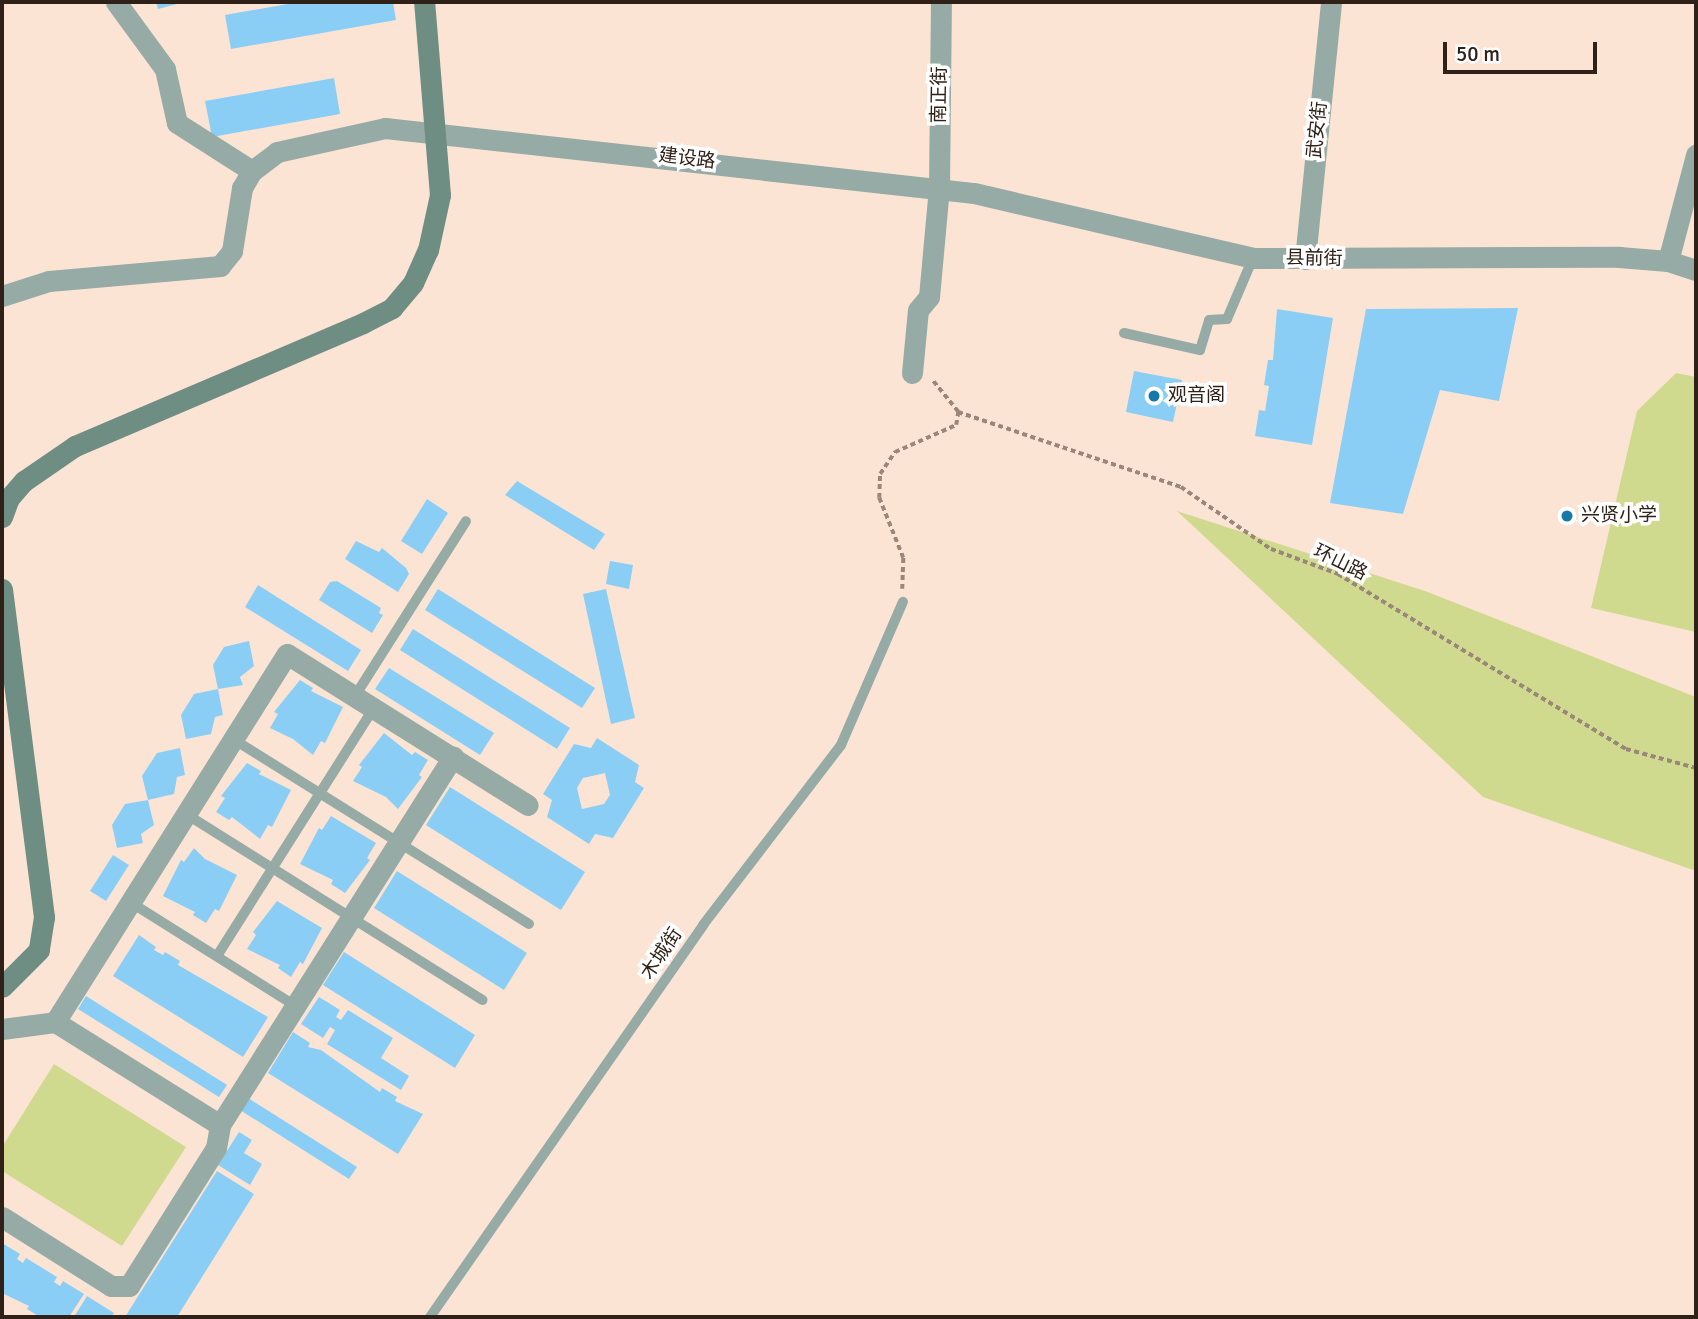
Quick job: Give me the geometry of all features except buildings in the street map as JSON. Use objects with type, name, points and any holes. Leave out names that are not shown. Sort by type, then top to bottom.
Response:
[{"type":"main road","points":[[2,517],[9,498],[24,481],[75,446],[321,343],[392,308],[413,283],[428,250],[440,195],[424,2]]},
{"type":"main road","points":[[2,589],[44,917],[39,950],[2,987]]},
{"type":"street","points":[[2,296],[49,281],[219,266],[232,251],[242,188],[252,171],[177,123],[165,69],[116,2]]},
{"type":"street","name":"南正街","points":[[919,373],[918,310],[929,297],[939,188],[941,2]]},
{"type":"street","name":"武安街","points":[[1305,259],[1331,2]]},
{"type":"street","name":"建设路","points":[[252,171],[277,152],[372,131],[435,130],[939,188]]},
{"type":"street","points":[[1668,261],[1696,155]]},
{"type":"street","name":"县前街","points":[[939,188],[974,193],[1253,258],[1619,257],[1668,261],[1696,270]]},
{"type":"street","points":[[55,1022],[287,653],[528,805]]},
{"type":"street","points":[[2,1217],[111,1286],[129,1286],[216,1148],[220,1125],[453,757]]},
{"type":"street","points":[[2,1029],[55,1022],[220,1125]]},
{"type":"lane","points":[[1124,333],[1200,350],[1209,320],[1227,318],[1253,258]]},
{"type":"lane","points":[[355,696],[466,521]]},
{"type":"lane","name":"木城街","points":[[430,1317],[703,925],[841,745],[903,602]]},
{"type":"lane","points":[[217,956],[374,708]]},
{"type":"lane","points":[[233,739],[529,924]]},
{"type":"lane","points":[[186,814],[482,1000]]},
{"type":"lane","points":[[130,902],[296,1006]]},
{"type":"path","points":[[903,602],[903,558],[878,498],[880,474],[895,452],[956,425],[958,412],[919,373]]},
{"type":"path","name":"环山路","points":[[958,412],[1181,487],[1271,549],[1338,574],[1626,750],[1696,768]]},
{"type":"green space","points":[[1676,373],[1696,377],[1696,632],[1591,608],[1637,411]]},
{"type":"green space","points":[[1177,511],[1425,591],[1696,697],[1696,871],[1483,797]]},
{"type":"green space","points":[[54,1064],[186,1147],[122,1246],[2,1171],[2,1147]]},
{"type":"place","name":"观音阁","points":[[1154,396]]},
{"type":"place","name":"兴贤小学","points":[[1567,516]]}]
